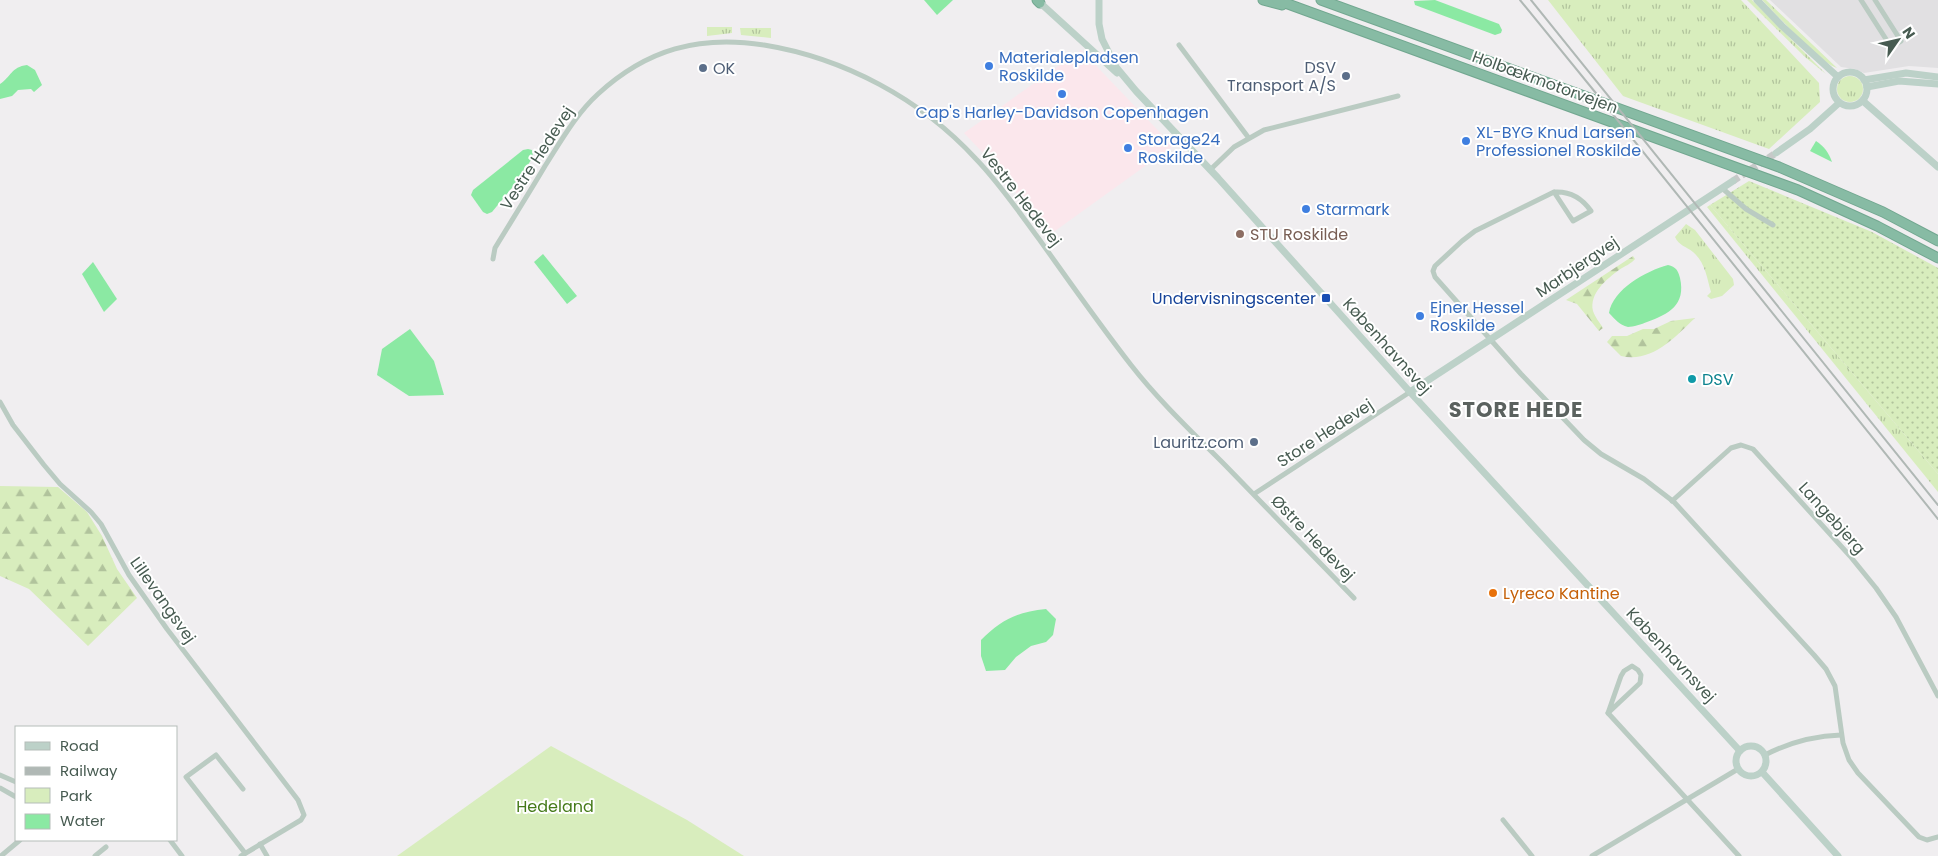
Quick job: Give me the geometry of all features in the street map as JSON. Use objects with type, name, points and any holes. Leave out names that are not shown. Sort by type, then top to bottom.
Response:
[{"type":"highway","points":[[1263,0],[1303,10]]},
{"type":"highway","name":"Holbækmotorvejen","points":[[1277,0],[1798,190],[1877,226],[1938,258]]},
{"type":"highway","name":"Holbækmotorvejen","points":[[1321,0],[1778,167],[1883,212],[1938,241]]},
{"type":"main road","name":"Københavnsvej","points":[[1099,0],[1099,24],[1102,39],[1116,67],[1136,91],[1740,751]]},
{"type":"main road","points":[[1757,0],[1782,26],[1838,77]]},
{"type":"main road","name":"Københavnsvej","points":[[1038,1],[1136,91]]},
{"type":"main road","points":[[1852,72],[1857,74],[1866,83],[1866,97],[1863,101],[1851,107],[1839,103],[1835,98],[1834,83],[1844,73],[1852,72]]},
{"type":"main road","points":[[1866,83],[1906,74],[1938,78]]},
{"type":"main road","points":[[1866,83],[1899,81],[1938,84]]},
{"type":"main road","points":[[1863,101],[1938,167]]},
{"type":"main road","points":[[1776,153],[1810,129],[1839,103]]},
{"type":"main road","name":"Marbjergvej","points":[[1410,392],[1733,181]]},
{"type":"main road","points":[[1750,746],[1761,750],[1765,755],[1766,764],[1762,772],[1757,775],[1747,776],[1738,769],[1736,760],[1740,751],[1750,746]]},
{"type":"main road","points":[[1762,772],[1838,856]]},
{"type":"street","points":[[1861,0],[1891,47],[1901,41],[1875,0]]},
{"type":"street","name":"Vestre Hedevej","points":[[494,259],[495,248],[572,124],[595,96],[638,64],[687,46],[711,42],[736,41],[784,49],[820,59],[849,69],[907,101],[940,125],[975,157],[1006,194],[1132,367],[1151,389],[1254,494]]},
{"type":"street","points":[[1178,45],[1248,137]]},
{"type":"street","points":[[1210,170],[1234,147],[1248,137],[1278,125],[1398,96]]},
{"type":"street","points":[[1722,188],[1746,209],[1773,225]]},
{"type":"street","points":[[1554,192],[1574,222],[1590,211],[1584,201],[1563,192],[1554,192],[1470,235],[1435,266],[1432,271],[1435,277],[1521,374],[1584,440],[1601,454],[1644,479],[1672,501],[1826,669],[1833,681],[1836,692],[1841,735],[1849,760],[1858,773],[1913,833],[1927,840],[1938,837]]},
{"type":"street","name":"Store Hedevej","points":[[1254,494],[1410,392]]},
{"type":"street","name":"Lillevangsvej","points":[[0,402],[13,425],[44,465],[60,484],[91,512],[100,524],[129,575],[166,629],[298,800],[304,815],[299,822],[260,844]]},
{"type":"street","name":"Langebjerg","points":[[1672,501],[1731,448],[1741,445],[1753,449],[1850,556],[1876,588],[1896,617],[1938,696]]},
{"type":"street","name":"Østre Hedevej","points":[[1254,494],[1354,598]]},
{"type":"street","points":[[1632,666],[1641,675],[1640,683],[1608,713],[1624,670],[1632,666]]},
{"type":"street","points":[[1608,713],[1739,856]]},
{"type":"street","points":[[1765,755],[1794,742],[1817,737],[1841,735]]},
{"type":"street","points":[[243,789],[216,755],[186,777],[243,855],[260,844],[267,856]]},
{"type":"street","points":[[1592,856],[1738,769]]},
{"type":"street","points":[[0,776],[15,782]]},
{"type":"street","points":[[0,788],[15,796]]},
{"type":"street","points":[[1503,820],[1532,856]]},
{"type":"street","points":[[1,856],[19,841]]},
{"type":"street","points":[[171,841],[182,856]]},
{"type":"street","points":[[95,856],[106,847]]},
{"type":"shaded area","points":[[1770,0],[1938,0],[1938,68],[1909,66],[1864,73],[1855,69],[1841,67]]},
{"type":"shaded area","points":[[1081,50],[1173,146],[1048,236],[1001,172],[964,133]]},
{"type":"green space","points":[[1548,0],[1741,0],[1819,83],[1820,102],[1769,149],[1623,96]]},
{"type":"green space","points":[[1747,0],[1752,0],[1826,74],[1805,57]]},
{"type":"green space","points":[[1762,0],[1766,0],[1837,68],[1820,58]]},
{"type":"green space","points":[[707,27],[732,27],[732,33],[707,36]]},
{"type":"green space","points":[[740,28],[771,28],[771,38],[741,35]]},
{"type":"green space","points":[[1850,76],[1859,80],[1863,89],[1859,98],[1850,102],[1841,98],[1837,89],[1841,80]]},
{"type":"green space","points":[[1749,181],[1872,232],[1938,268],[1938,474],[1710,205]]},
{"type":"green space","points":[[1710,205],[1938,474],[1938,492],[1707,207]]},
{"type":"green space","points":[[1686,224],[1695,230],[1733,279],[1734,285],[1722,296],[1711,299],[1707,296],[1711,292],[1700,260],[1675,237]]},
{"type":"green space","points":[[1633,256],[1635,259],[1630,264],[1609,278],[1596,292],[1592,304],[1593,311],[1603,328],[1599,331],[1577,304],[1566,300]]},
{"type":"green space","points":[[1695,318],[1671,341],[1643,356],[1621,356],[1607,342],[1612,336],[1627,336],[1643,329],[1654,329],[1671,321]]},
{"type":"green space","points":[[0,486],[58,487],[87,512],[102,536],[117,569],[137,598],[88,646],[29,589],[0,576]]},
{"type":"green space","name":"Hedeland","points":[[551,746],[687,820],[744,856],[397,856]]},
{"type":"water","points":[[924,0],[953,0],[937,15]]},
{"type":"water","points":[[1435,0],[1499,24],[1502,30],[1501,33],[1495,35],[1415,5],[1414,1]]},
{"type":"water","points":[[27,65],[35,70],[42,85],[34,92],[31,89],[18,90],[12,96],[0,99],[0,84],[14,70]]},
{"type":"water","points":[[1816,141],[1826,150],[1832,162],[1810,151]]},
{"type":"water","points":[[523,150],[532,150],[533,157],[516,183],[492,212],[487,214],[483,212],[471,195],[473,190]]},
{"type":"water","points":[[543,254],[577,296],[567,304],[534,262]]},
{"type":"water","points":[[93,262],[117,299],[104,312],[82,274]]},
{"type":"water","points":[[1668,265],[1677,271],[1681,287],[1678,302],[1669,312],[1645,323],[1628,327],[1620,323],[1609,313],[1617,296],[1632,282],[1641,276]]},
{"type":"water","points":[[410,329],[434,361],[444,395],[409,396],[377,375],[382,349]]},
{"type":"water","points":[[1046,609],[1056,619],[1053,635],[1046,642],[1031,646],[1016,657],[1005,670],[986,671],[981,656],[981,640],[1010,618],[1026,612]]},
{"type":"tunnel","points":[[1733,181],[1776,153]]},
{"type":"railway","points":[[1520,0],[1938,519]]},
{"type":"railway","points":[[1531,0],[1938,505]]},
{"type":"place","name":"Materialepladsen Roskilde","points":[[989,66]]},
{"type":"place","name":"OK","points":[[703,68]]},
{"type":"place","name":"DSV Transport A/S","points":[[1346,76]]},
{"type":"place","name":"Cap's Harley-Davidson Copenhagen","points":[[1062,94]]},
{"type":"place","name":"XL-BYG Knud Larsen Professionel Roskilde","points":[[1466,141]]},
{"type":"place","name":"Storage24 Roskilde","points":[[1128,148]]},
{"type":"place","name":"Starmark","points":[[1306,209]]},
{"type":"place","name":"STU Roskilde","points":[[1240,234]]},
{"type":"place","name":"Undervisningscenter","points":[[1326,298]]},
{"type":"place","name":"Ejner Hessel Roskilde","points":[[1420,316]]},
{"type":"place","name":"DSV","points":[[1692,379]]},
{"type":"place","name":"Lauritz.com","points":[[1254,442]]},
{"type":"place","name":"Lyreco Kantine","points":[[1493,593]]},
{"type":"district","name":"STORE HEDE","points":[[1516,409]]}]
